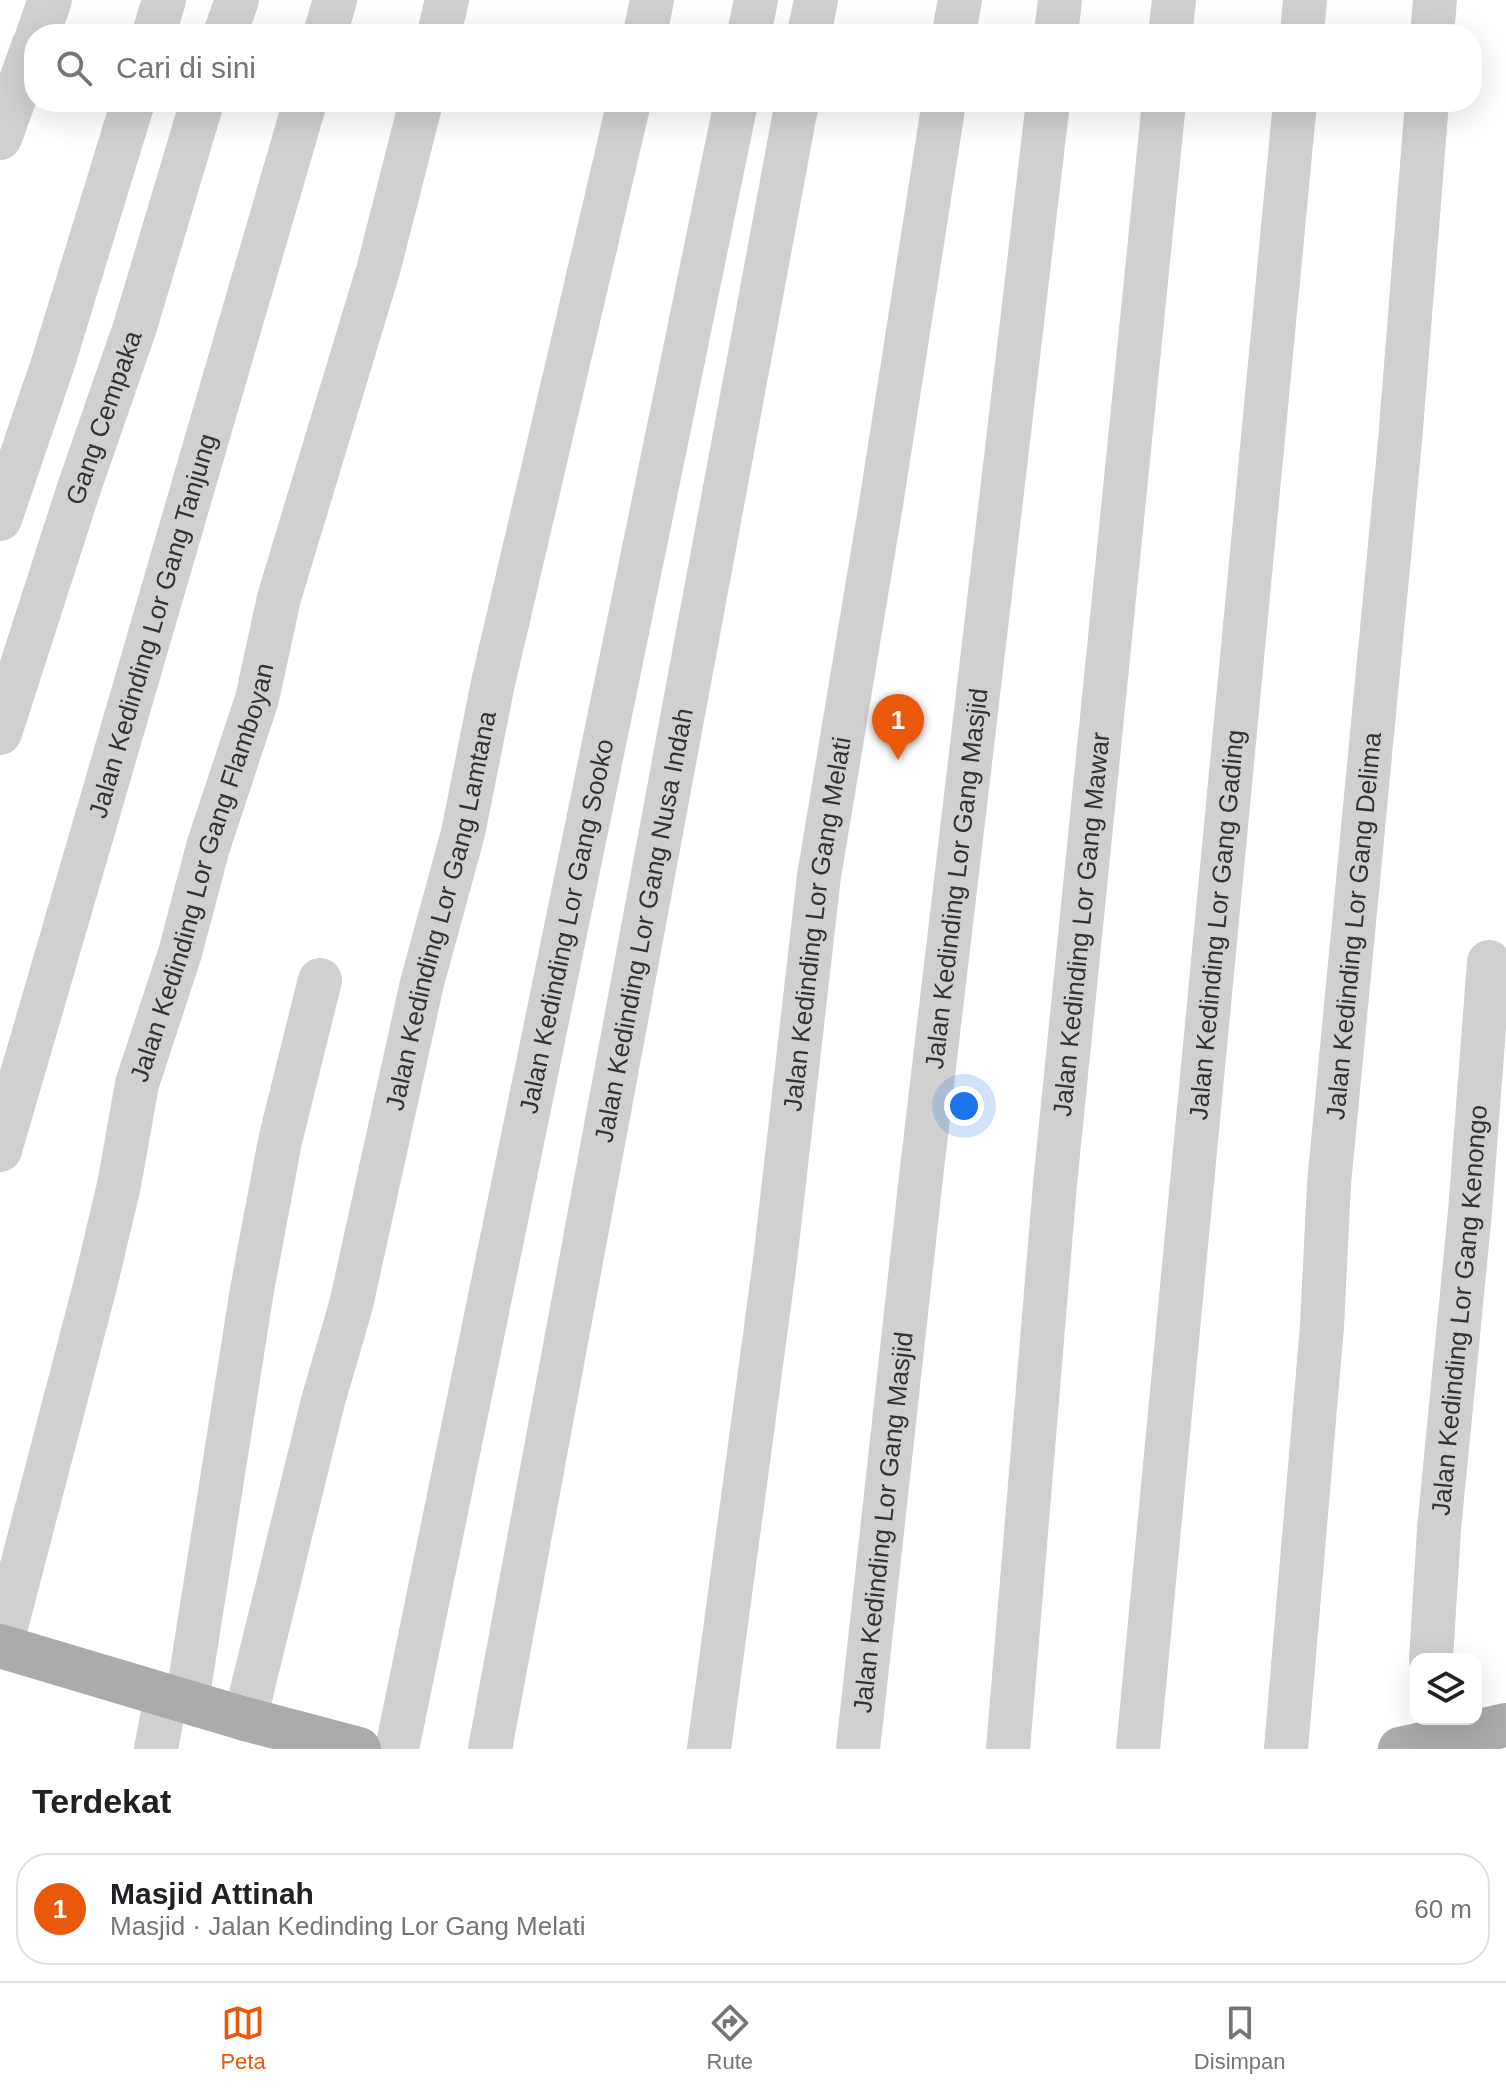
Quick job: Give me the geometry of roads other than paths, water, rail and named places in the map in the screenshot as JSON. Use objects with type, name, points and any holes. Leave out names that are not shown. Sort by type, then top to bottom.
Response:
[{"type":"main road","points":[[0,1646],[245,1719],[359,1749]]},
{"type":"main road","points":[[1418,1737],[1506,1725]]},
{"type":"street","points":[[42,24],[50,0]]},
{"type":"street","points":[[157,24],[164,0]]},
{"type":"street","points":[[229,24],[237,0]]},
{"type":"street","points":[[328,24],[335,0]]},
{"type":"street","points":[[441,24],[447,0]]},
{"type":"street","points":[[647,24],[652,0]]},
{"type":"street","points":[[751,24],[756,0]]},
{"type":"street","points":[[811,24],[816,0]]},
{"type":"street","points":[[956,24],[960,0]]},
{"type":"street","points":[[1057,24],[1060,0]]},
{"type":"street","points":[[1171,24],[1174,0]]},
{"type":"street","points":[[1303,24],[1305,0]]},
{"type":"street","points":[[1433,24],[1435,0]]},
{"type":"street","points":[[0,138],[24,72]]},
{"type":"street","points":[[0,519],[54,360],[130,112]]},
{"type":"street","name":"Gang Cempaka","points":[[0,733],[135,327],[199,112]]},
{"type":"street","name":"Jalan Kedinding Lor Gang Tanjung","points":[[0,1150],[302,112]]},
{"type":"street","name":"Jalan Kedinding Lor Gang Flamboyan","points":[[0,1646],[112,1213],[137,1084],[180,953],[208,847],[257,699],[279,598],[379,267],[418,112]]},
{"type":"street","name":"Jalan Kedinding Lor Gang Lamtana","points":[[245,1719],[323,1401],[351,1305],[422,983],[463,833],[493,683],[627,112]]},
{"type":"street","name":"Jalan Kedinding Lor Gang Sooko","points":[[397,1749],[734,112]]},
{"type":"street","name":"Jalan Kedinding Lor Gang Nusa Indah","points":[[490,1749],[795,112]]},
{"type":"street","name":"Jalan Kedinding Lor Gang Melati","points":[[709,1749],[775,1261],[819,876],[942,112]]},
{"type":"street","name":"Jalan Kedinding Lor Gang Masjid","points":[[858,1749],[925,1145],[1047,112]]},
{"type":"street","name":"Jalan Kedinding Lor Gang Mawar","points":[[1008,1749],[1055,1184],[1163,112]]},
{"type":"street","name":"Jalan Kedinding Lor Gang Gading","points":[[1138,1749],[1294,112]]},
{"type":"street","name":"Jalan Kedinding Lor Gang Delima","points":[[1286,1749],[1322,1326],[1329,1184],[1400,441],[1426,112]]},
{"type":"street","name":"Jalan Kedinding Lor Gang Kenongo","points":[[1431,1653],[1439,1529],[1470,1212],[1489,962]]},
{"type":"street","points":[[156,1749],[176,1698],[280,1141],[320,980]]},
{"type":"place","name":"Masjid Attinah","points":[[898,760]]}]
